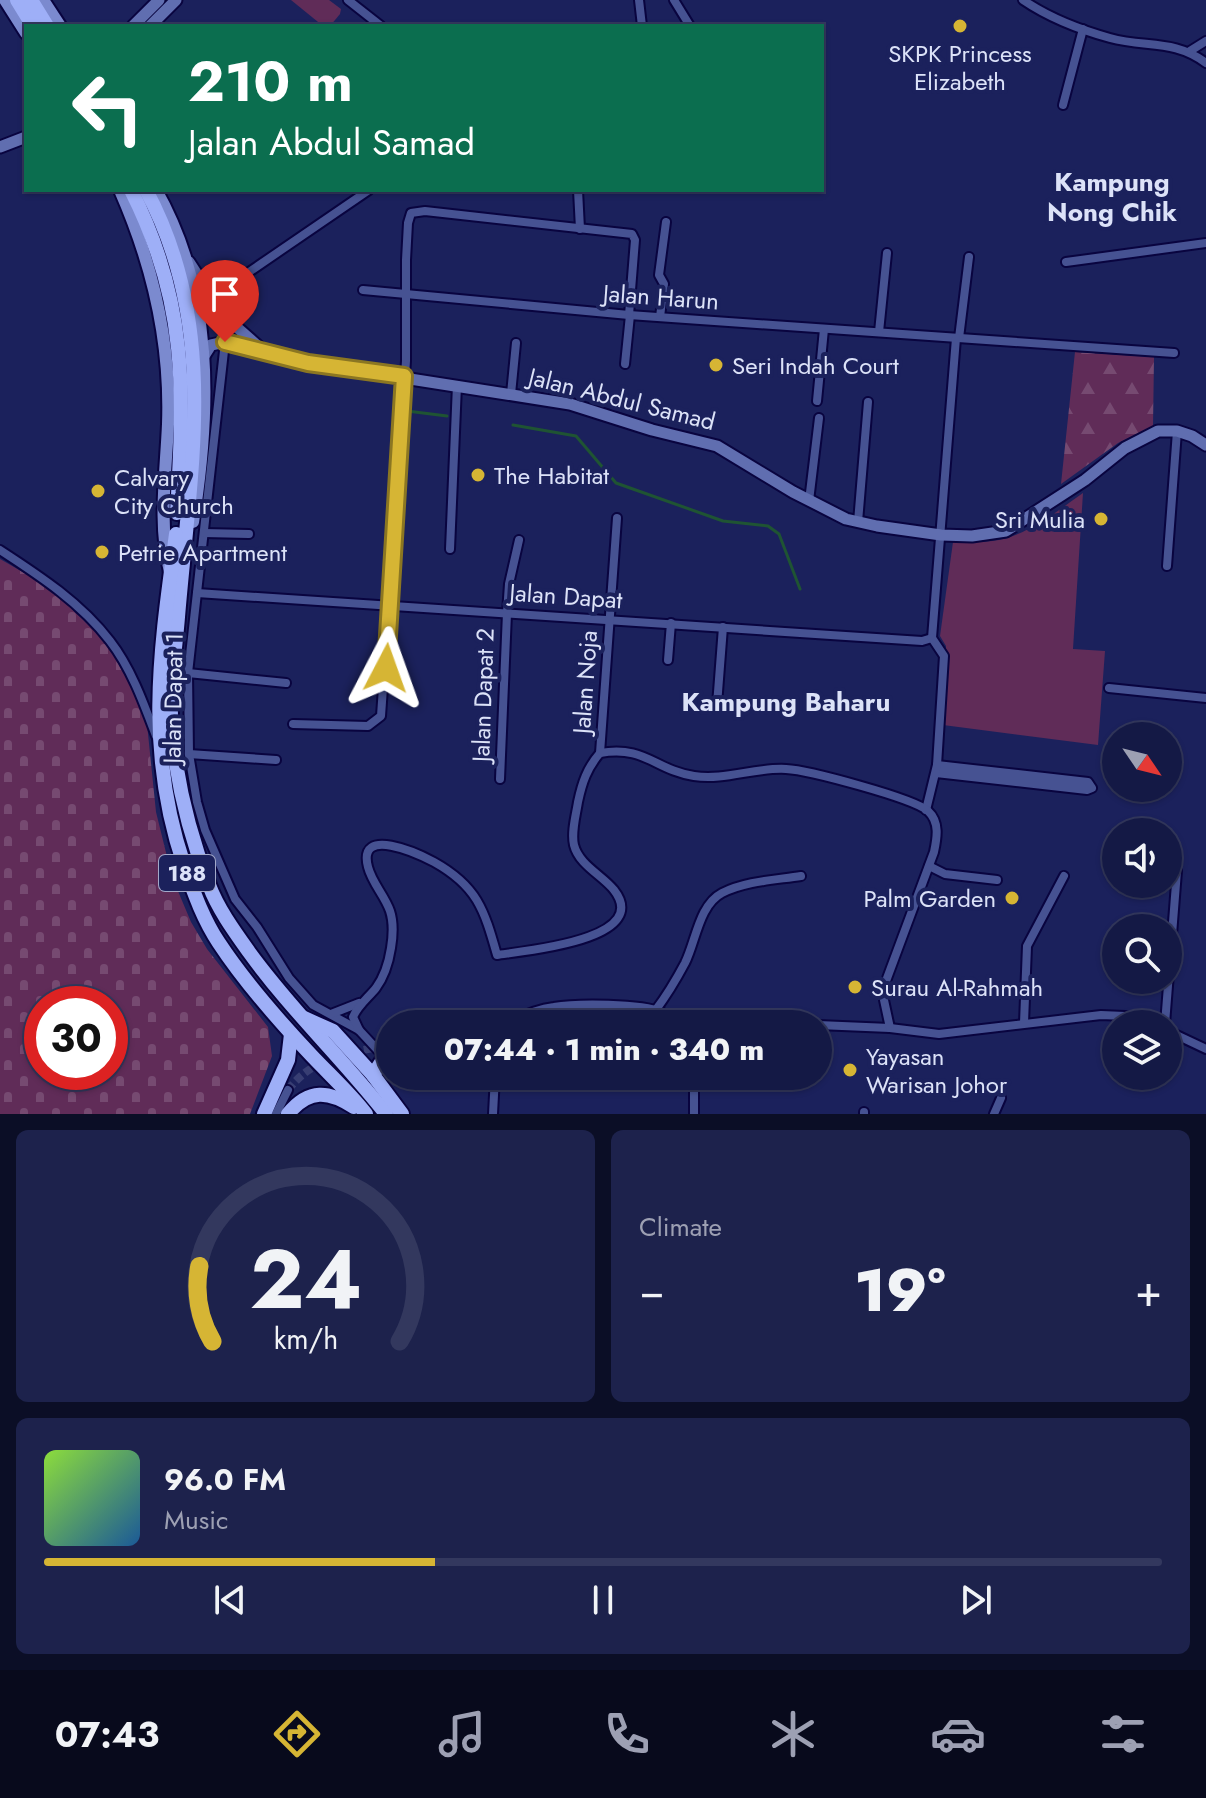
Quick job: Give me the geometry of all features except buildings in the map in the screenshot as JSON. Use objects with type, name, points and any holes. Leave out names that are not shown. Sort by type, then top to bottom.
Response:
[{"type":"highway","points":[[17,0],[32,24]]},
{"type":"highway","points":[[31,0],[46,24]]},
{"type":"highway","name":"188","points":[[132,192],[154,240],[179,336],[182,388],[181,530],[172,730],[181,793],[193,839],[210,887],[235,932],[301,1017],[386,1114]]},
{"type":"highway","name":"188","points":[[147,192],[165,230],[182,280],[191,322],[195,409],[181,530],[170,575],[159,676],[158,740],[169,810],[199,906],[219,943],[291,1034],[365,1114]]},
{"type":"highway","points":[[301,1017],[333,1031],[373,1075],[402,1114]]},
{"type":"highway","points":[[264,1114],[288,1060],[291,1034]]},
{"type":"highway","points":[[373,1075],[376,1071]]},
{"type":"highway","points":[[288,1114],[314,1096],[330,1094],[365,1114]]},
{"type":"main road","points":[[5,0],[24,30]]},
{"type":"main road","points":[[43,0],[59,24]]},
{"type":"main road","points":[[121,192],[144,250],[166,347],[168,424],[164,535],[170,575]]},
{"type":"main road","points":[[157,192],[187,258],[201,318],[204,356],[203,459],[178,621]]},
{"type":"street","points":[[135,24],[159,0]]},
{"type":"street","points":[[152,24],[176,0]]},
{"type":"street","points":[[348,0],[378,24]]},
{"type":"street","points":[[639,0],[642,24]]},
{"type":"street","points":[[674,0],[689,24]]},
{"type":"street","points":[[1023,0],[1083,29],[1112,39],[1190,51],[1206,63]]},
{"type":"street","points":[[1063,105],[1083,29]]},
{"type":"street","points":[[1190,51],[1206,41]]},
{"type":"street","points":[[0,147],[24,138]]},
{"type":"street","points":[[211,298],[366,192]]},
{"type":"street","points":[[578,192],[580,229]]},
{"type":"street","points":[[293,724],[368,726],[381,716],[404,376],[408,223],[411,213],[425,211],[634,236],[625,364]]},
{"type":"street","points":[[660,317],[664,284],[659,275],[666,222]]},
{"type":"street","points":[[1066,262],[1206,243]]},
{"type":"street","points":[[879,332],[887,253]]},
{"type":"street","points":[[926,810],[936,769],[944,656],[932,638],[958,338],[969,257]]},
{"type":"street","name":"Jalan Abdul Samad","points":[[187,258],[224,316],[263,350]]},
{"type":"street","name":"Jalan Harun","points":[[363,290],[630,315],[1174,353]]},
{"type":"street","name":"Jalan Dapat 1","points":[[224,316],[225,342],[188,673],[189,754],[197,802],[205,830],[235,899],[289,978],[313,1005],[359,1030],[376,1047]]},
{"type":"street","points":[[817,401],[824,329]]},
{"type":"street","points":[[204,356],[211,345],[225,342]]},
{"type":"street","name":"Jalan Abdul Samad","points":[[225,342],[308,363],[570,404],[652,430],[717,446],[809,501],[858,522],[941,535],[972,536],[1006,531],[1085,480],[1125,448],[1158,431],[1177,431]]},
{"type":"street","points":[[511,394],[516,343]]},
{"type":"street","points":[[450,549],[458,385]]},
{"type":"street","points":[[858,522],[868,402]]},
{"type":"street","points":[[809,501],[819,418]]},
{"type":"street","points":[[1167,566],[1177,431],[1206,445]]},
{"type":"street","name":"Jalan Noja","points":[[600,753],[617,518]]},
{"type":"street","points":[[204,533],[249,534]]},
{"type":"street","name":"Jalan Dapat 2","points":[[500,779],[509,584],[519,540]]},
{"type":"street","points":[[0,550],[68,598],[112,643],[139,693],[158,740]]},
{"type":"street","name":"Jalan Dapat","points":[[197,593],[922,641],[932,638]]},
{"type":"street","points":[[668,660],[671,623]]},
{"type":"street","points":[[717,705],[723,627]]},
{"type":"street","points":[[188,673],[286,683]]},
{"type":"street","points":[[1109,688],[1206,698]]},
{"type":"street","points":[[359,1030],[353,1017],[383,975],[393,936],[390,909],[368,870],[366,860],[378,845],[401,847],[422,856],[456,875],[468,886],[483,912],[497,955],[587,938],[614,925],[620,914],[619,898],[587,866],[574,845],[576,815],[588,769],[600,753],[618,750],[635,752],[691,776],[784,769],[809,772],[879,792],[926,810],[933,818],[937,834],[929,866],[886,981],[884,1000],[890,1028]]},
{"type":"street","points":[[189,754],[276,760]]},
{"type":"street","points":[[936,769],[1088,782],[1092,788],[1087,790],[936,769]]},
{"type":"street","points":[[929,866],[945,874],[997,880]]},
{"type":"street","points":[[656,1010],[671,990],[687,959],[708,906],[719,894],[759,881],[801,876]]},
{"type":"street","points":[[1024,1023],[1027,946],[1064,876]]},
{"type":"street","points":[[1166,1010],[1175,898]]},
{"type":"street","points":[[330,1014],[363,1001]]},
{"type":"street","points":[[541,1010],[555,1006],[632,1006],[650,1010]]},
{"type":"street","points":[[832,1026],[939,1034],[1102,1015]]},
{"type":"street","points":[[1182,1038],[1206,1049]]},
{"type":"street","points":[[276,1114],[288,1090]]},
{"type":"street","points":[[493,1114],[494,1090]]},
{"type":"street","points":[[694,1090],[694,1114]]},
{"type":"street","points":[[994,1114],[1001,1098]]},
{"type":"green space","points":[[291,0],[329,0],[341,9],[332,24],[321,24]]},
{"type":"green space","points":[[1075,352],[1154,357],[1153,426],[1118,443],[1061,484]]},
{"type":"green space","points":[[1083,493],[1073,649],[1105,651],[1098,745],[943,725],[946,646],[940,636],[953,542],[1005,539],[1040,523]]},
{"type":"green space","points":[[0,559],[49,587],[107,643],[133,690],[147,724],[156,812],[172,877],[191,922],[207,949],[268,1027],[272,1056],[250,1114],[0,1114]]},
{"type":"waterway","points":[[407,411],[447,416]]},
{"type":"waterway","points":[[513,425],[576,436],[616,483],[723,521],[768,526],[779,534],[800,589]]},
{"type":"tunnel","points":[[352,1052],[376,1048]]},
{"type":"tunnel","points":[[288,1090],[310,1069],[339,1056]]},
{"type":"place","name":"SKPK Princess Elizabeth","points":[[960,26]]},
{"type":"place","name":"Seri Indah Court","points":[[716,365]]},
{"type":"place","name":"The Habitat","points":[[478,475]]},
{"type":"place","name":"Calvary City Church","points":[[98,491]]},
{"type":"place","name":"Sri Mulia","points":[[1101,519]]},
{"type":"place","name":"Petrie Apartment","points":[[102,552]]},
{"type":"place","name":"Palm Garden","points":[[1012,898]]},
{"type":"place","name":"Surau Al-Rahmah","points":[[855,987]]},
{"type":"place","name":"Yayasan Warisan Johor","points":[[850,1070]]},
{"type":"district","name":"Kampung Nong Chik","points":[[1112,197]]},
{"type":"district","name":"Kampung Baharu","points":[[786,702]]},
{"type":"route","points":[[225,342],[308,363],[404,376],[386,668]]}]
